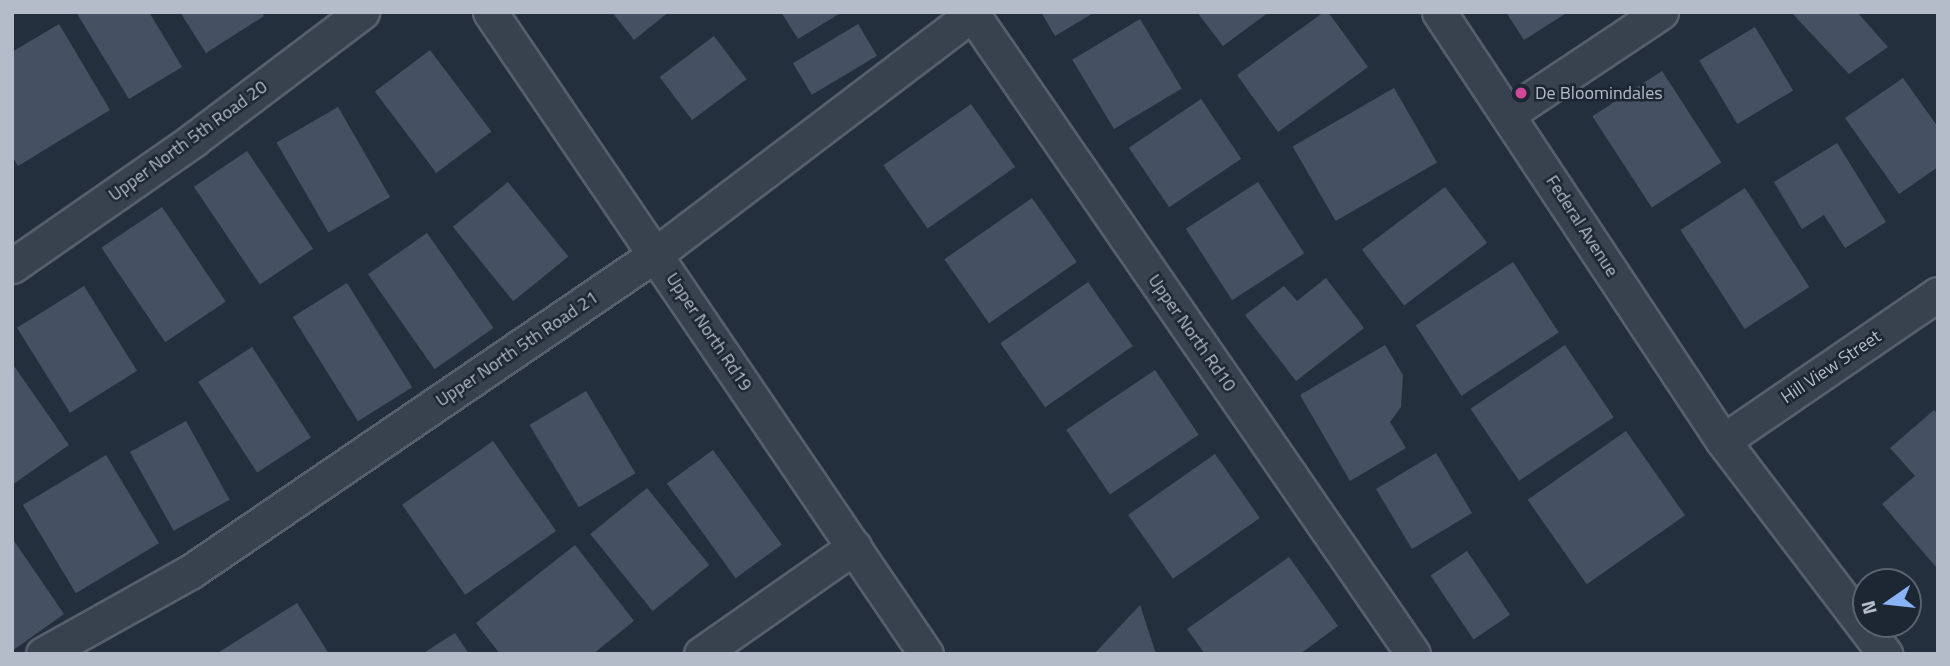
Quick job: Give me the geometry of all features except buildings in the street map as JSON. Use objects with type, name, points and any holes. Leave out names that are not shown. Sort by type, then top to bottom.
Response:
[{"type":"street","name":"Upper North 5th Road 20","points":[[12,266],[193,140],[362,12]]},
{"type":"street","name":"Upper North Rd19","points":[[490,12],[926,654]]},
{"type":"street","name":"Federal Avenue","points":[[1440,12],[1723,441],[1885,654]]},
{"type":"street","points":[[1508,114],[1661,12]]},
{"type":"street","name":"Upper North 5th Road 21","points":[[43,654],[190,572],[656,254],[971,13]]},
{"type":"street","name":"Upper North Rd10","points":[[971,13],[1413,654]]},
{"type":"street","name":"Hill View Street","points":[[1723,441],[1938,294]]},
{"type":"street","points":[[701,654],[854,547]]},
{"type":"place","name":"De Bloomindales","points":[[1521,93]]}]
